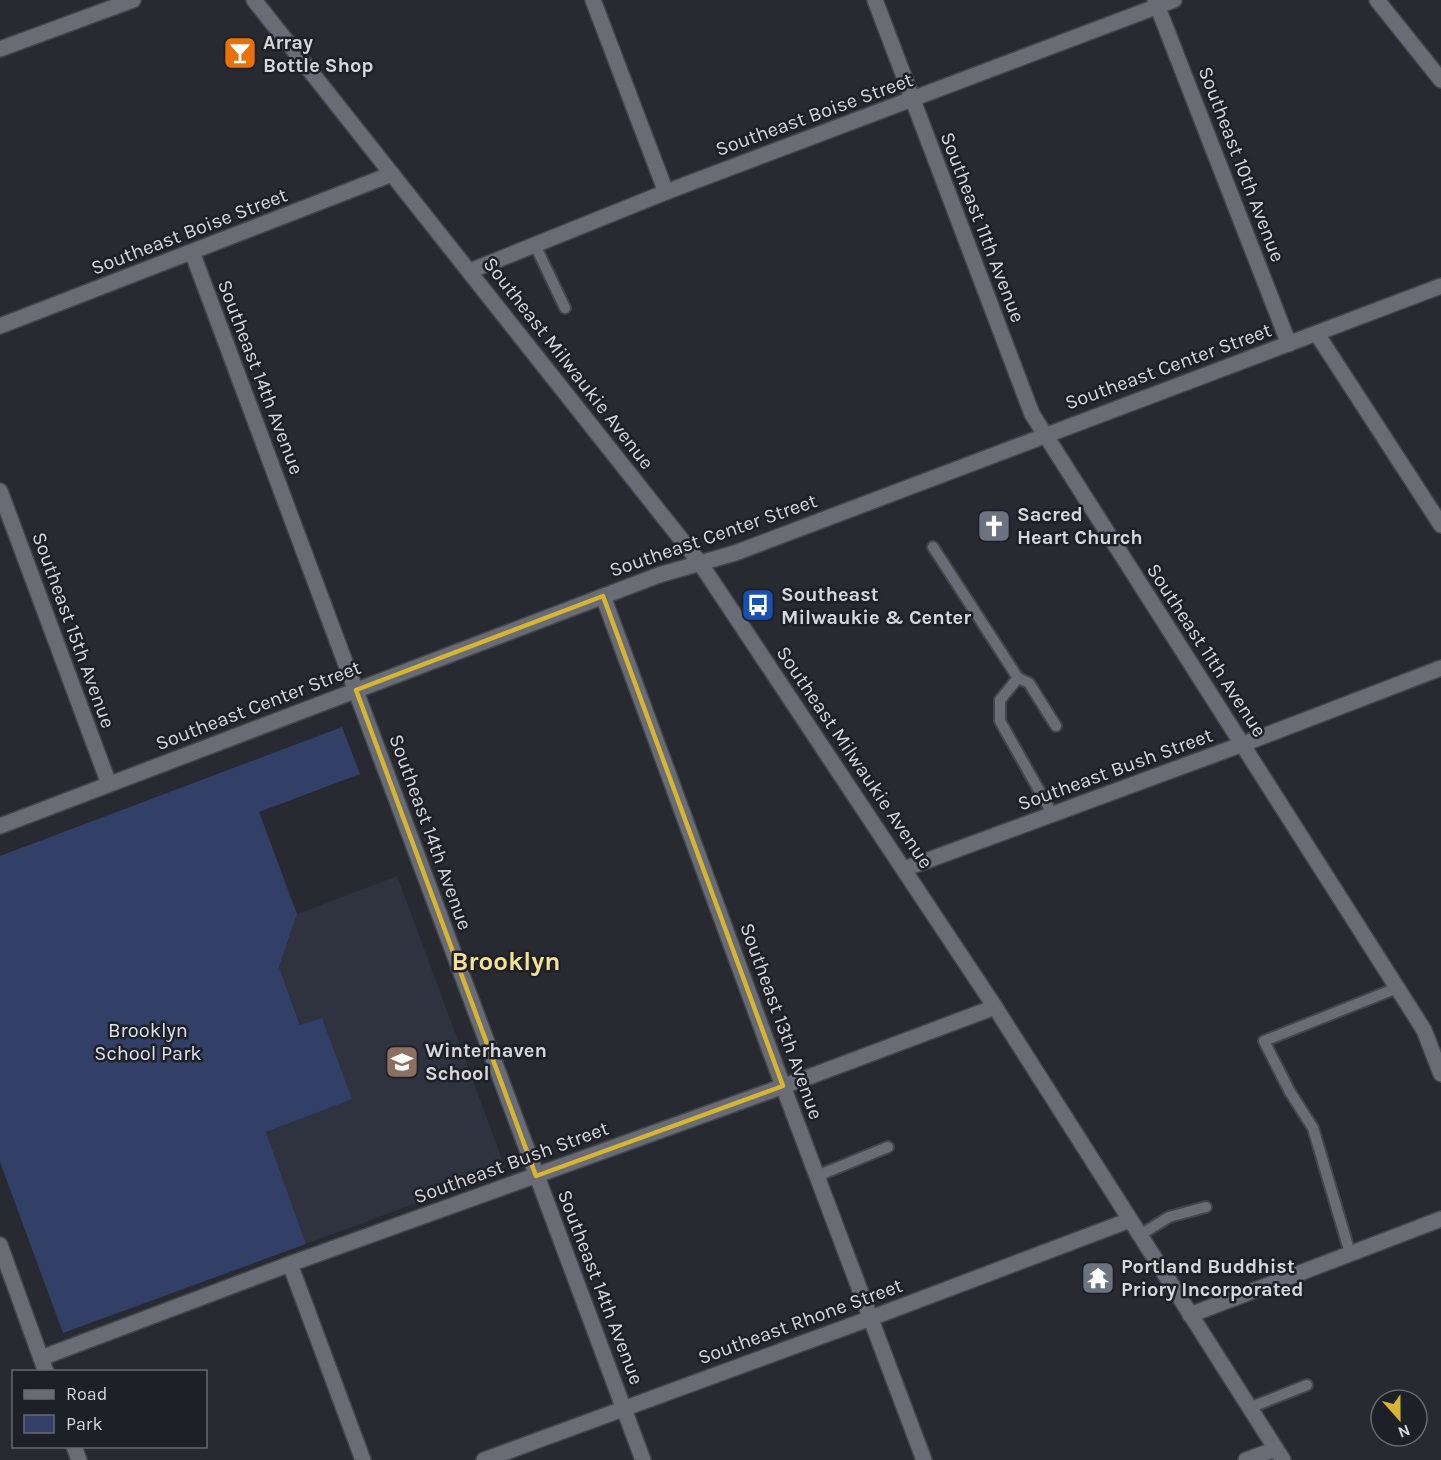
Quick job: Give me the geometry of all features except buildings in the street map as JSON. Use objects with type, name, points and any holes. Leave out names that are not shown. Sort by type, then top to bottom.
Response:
[{"type":"street","points":[[0,49],[132,0]]},
{"type":"street","name":"Southeast Milwaukie Avenue","points":[[254,0],[700,562],[995,1007],[1279,1455]]},
{"type":"street","points":[[593,0],[666,192]]},
{"type":"street","name":"Southeast 11th Avenue","points":[[875,0],[1032,414],[1424,1030],[1441,1074]]},
{"type":"street","name":"Southeast Boise Street","points":[[470,271],[666,192],[914,100],[1157,3],[1174,0]]},
{"type":"street","points":[[1377,0],[1441,80]]},
{"type":"street","name":"Southeast 10th Avenue","points":[[1157,3],[1289,344]]},
{"type":"street","name":"Southeast Boise Street","points":[[0,326],[392,174]]},
{"type":"street","name":"Southeast 14th Avenue","points":[[192,252],[643,1460]]},
{"type":"street","name":"Southeast Center Street","points":[[0,826],[659,575],[735,553],[1441,286]]},
{"type":"street","points":[[1317,334],[1441,525]]},
{"type":"street","name":"Southeast 15th Avenue","points":[[0,491],[109,784]]},
{"type":"street","name":"Southeast 13th Avenue","points":[[603,596],[783,1086],[924,1460]]},
{"type":"street","name":"Southeast Bush Street","points":[[904,869],[1441,668]]},
{"type":"street","name":"Southeast Bush Street","points":[[44,1365],[290,1264],[995,1007]]},
{"type":"street","points":[[1191,1315],[1441,1219]]},
{"type":"street","name":"Southeast Rhone Street","points":[[484,1460],[1130,1220]]},
{"type":"street","points":[[0,1245],[6,1278],[44,1365]]},
{"type":"street","points":[[290,1264],[363,1460]]},
{"type":"street","points":[[1246,1460],[1279,1455]]},
{"type":"lane","points":[[535,245],[565,308]]},
{"type":"lane","points":[[933,547],[1018,678],[1029,683],[1056,726]]},
{"type":"lane","points":[[1018,678],[1000,700],[1000,721],[1053,815]]},
{"type":"lane","points":[[1350,1253],[1313,1128],[1290,1092],[1264,1041],[1397,988]]},
{"type":"lane","points":[[817,1176],[888,1147]]},
{"type":"lane","points":[[1140,1235],[1169,1217],[1206,1208]]},
{"type":"lane","points":[[1250,1407],[1307,1384]]},
{"type":"highlighted area","points":[[603,596],[783,1086],[536,1176],[356,690]]},
{"type":"shaded area","name":"Winterhaven School","points":[[397,876],[506,1170],[306,1244],[266,1132],[351,1098],[322,1018],[301,1026],[279,967],[297,914]]},
{"type":"green space","name":"Brooklyn School Park","points":[[342,727],[360,774],[259,812],[297,914],[279,967],[300,1025],[322,1018],[352,1099],[266,1132],[306,1244],[63,1333],[0,1162],[0,856]]},
{"type":"place","name":"Array Bottle Shop","points":[[240,53]]},
{"type":"place","name":"Sacred Heart Church","points":[[994,526]]},
{"type":"place","name":"Southeast Milwaukie & Center","points":[[758,605]]},
{"type":"place","name":"Winterhaven School","points":[[402,1062]]},
{"type":"place","name":"Portland Buddhist Priory Incorporated","points":[[1098,1278]]},
{"type":"district","name":"Brooklyn","points":[[506,961]]}]
